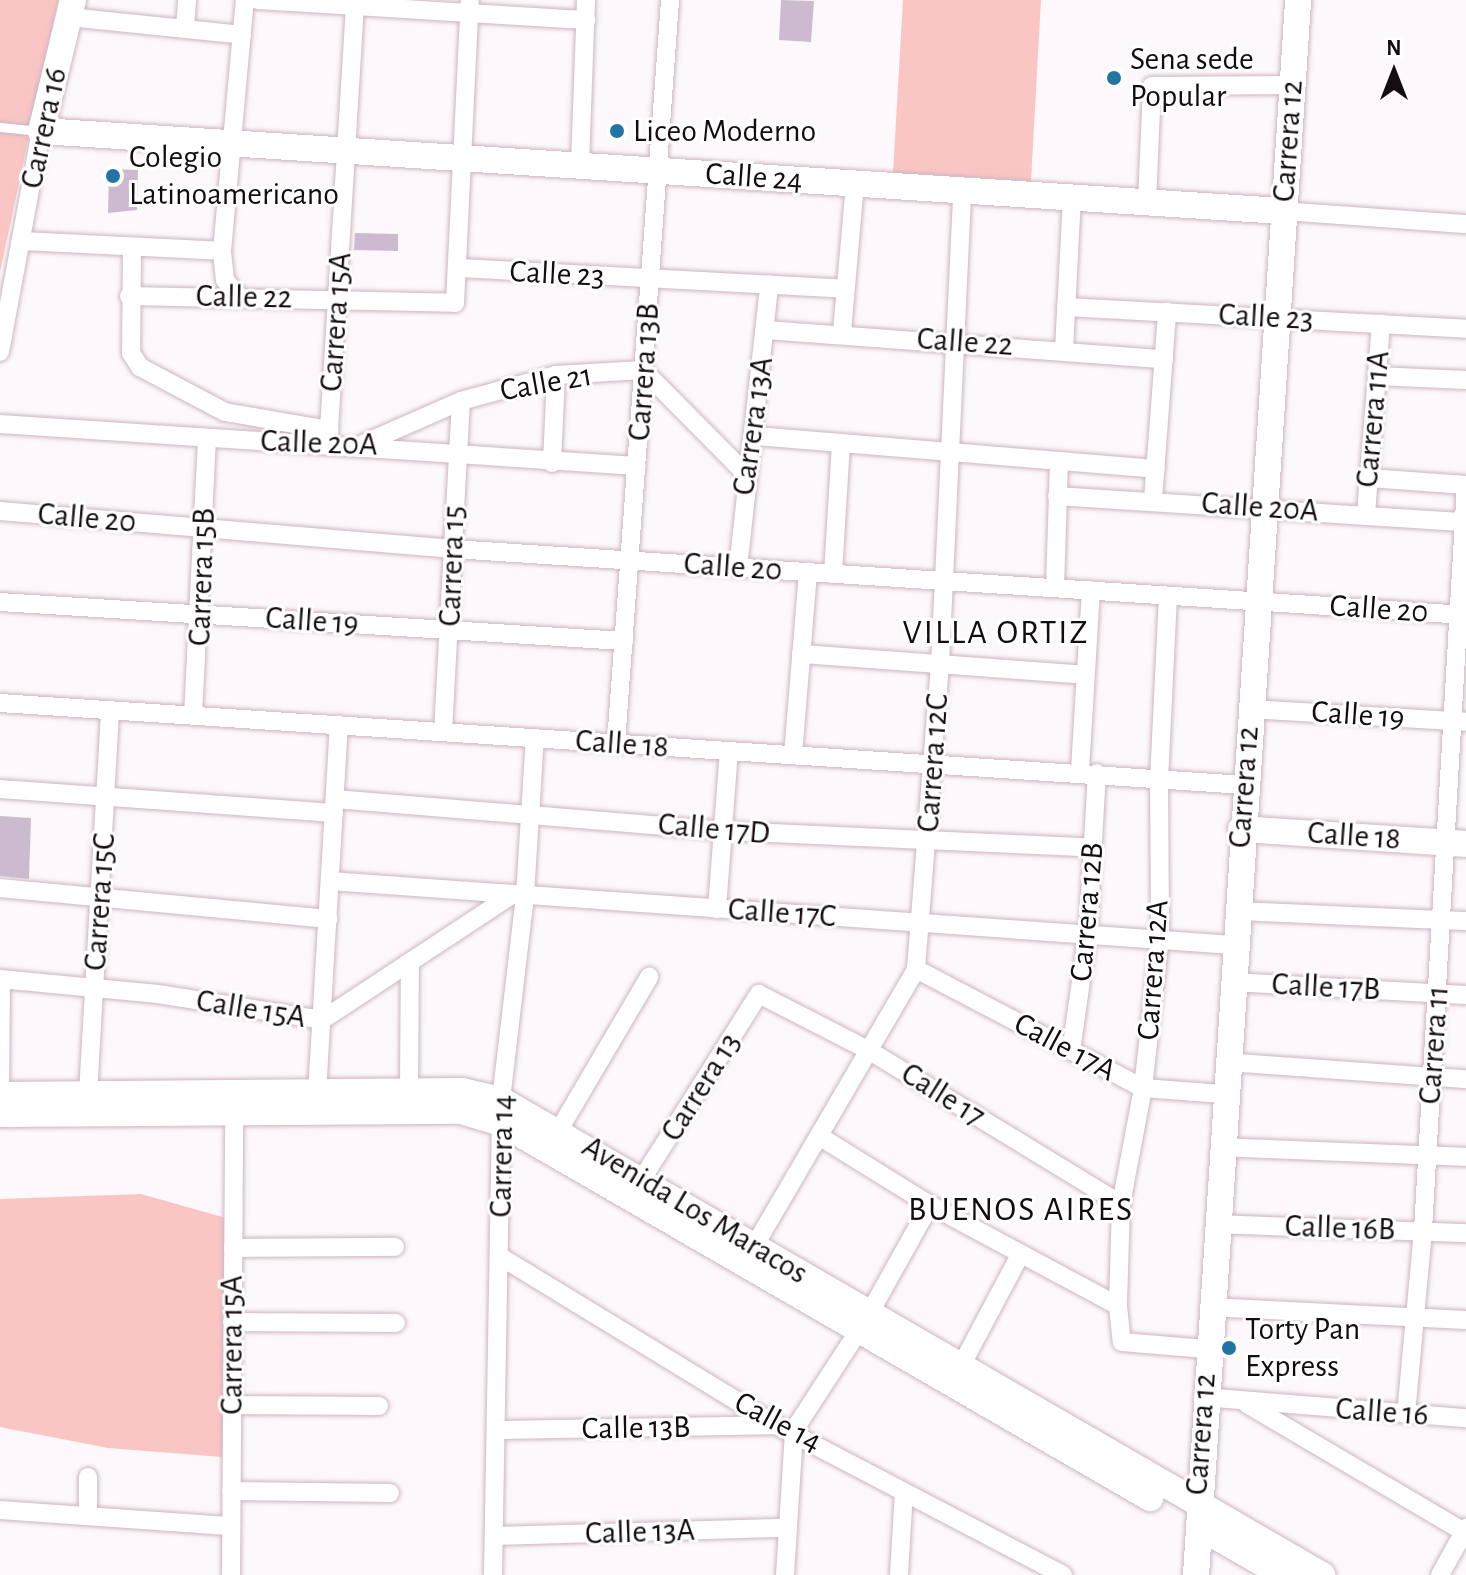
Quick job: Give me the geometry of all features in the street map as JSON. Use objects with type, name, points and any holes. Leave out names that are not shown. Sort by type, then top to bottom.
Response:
[{"type":"street","points":[[185,29],[187,0]]},
{"type":"street","points":[[238,296],[225,280],[222,251],[245,0]]},
{"type":"street","points":[[258,0],[470,8],[586,20]]},
{"type":"street","points":[[580,164],[586,0]]},
{"type":"street","name":"Carrera 13B","points":[[616,743],[670,0]]},
{"type":"street","name":"Carrera 12","points":[[1196,1575],[1196,1514],[1206,1349],[1298,0]]},
{"type":"street","name":"Carrera 15A","points":[[354,4],[329,430],[354,444]]},
{"type":"street","points":[[71,8],[185,29],[242,35]]},
{"type":"street","name":"Carrera 16","points":[[0,352],[41,131],[71,8]]},
{"type":"street","points":[[460,268],[470,8]]},
{"type":"street","points":[[1147,202],[1152,86],[1292,85]]},
{"type":"street","name":"Calle 24","points":[[41,131],[1466,224]]},
{"type":"street","points":[[842,332],[855,184]]},
{"type":"street","name":"Carrera 12C","points":[[755,1245],[916,969],[940,664],[941,581],[962,190]]},
{"type":"street","points":[[1064,350],[1072,197]]},
{"type":"street","points":[[21,241],[222,251]]},
{"type":"street","points":[[132,247],[129,296],[131,353],[156,379],[207,405],[267,423],[329,430]]},
{"type":"street","name":"Calle 22","points":[[129,296],[338,298],[455,303],[460,268]]},
{"type":"street","name":"Calle 23","points":[[460,268],[845,289]]},
{"type":"street","name":"Carrera 13A","points":[[738,568],[744,472],[756,436],[769,285]]},
{"type":"street","name":"Calle 23","points":[[1066,307],[1466,329]]},
{"type":"street","points":[[1153,500],[1167,312]]},
{"type":"street","name":"Carrera 11A","points":[[1366,514],[1381,324]]},
{"type":"street","name":"Calle 22","points":[[765,330],[842,332],[1164,359]]},
{"type":"street","points":[[643,370],[744,472]]},
{"type":"street","name":"Calle 21","points":[[354,444],[461,401],[556,375],[643,370]]},
{"type":"street","points":[[552,463],[556,375]]},
{"type":"street","points":[[1377,376],[1466,380]]},
{"type":"street","name":"Carrera 15","points":[[443,732],[461,401]]},
{"type":"street","name":"Calle 20A","points":[[0,424],[207,439],[354,444],[457,451],[552,463],[637,466]]},
{"type":"street","points":[[756,436],[1156,469]]},
{"type":"street","name":"Carrera 15B","points":[[193,715],[202,614],[207,439]]},
{"type":"street","points":[[833,574],[841,444]]},
{"type":"street","points":[[1055,588],[1059,461]]},
{"type":"street","points":[[1369,478],[1466,485]]},
{"type":"street","name":"Carrera 11","points":[[1406,1414],[1412,1317],[1423,1230],[1443,919],[1454,843],[1466,485]]},
{"type":"street","name":"Calle 20A","points":[[1057,496],[1463,522]]},
{"type":"street","name":"Calle 20","points":[[0,511],[453,549],[1462,614]]},
{"type":"street","points":[[793,755],[808,572]]},
{"type":"street","name":"Carrera 12B","points":[[1071,1051],[1088,932],[1093,848],[1085,675],[1091,590]]},
{"type":"street","name":"Carrera 12A","points":[[1168,596],[1159,779],[1160,936],[1143,1088],[1121,1204],[1118,1306],[1122,1342],[1206,1349]]},
{"type":"street","name":"Calle 19","points":[[0,602],[624,641]]},
{"type":"street","points":[[801,654],[1085,675]]},
{"type":"street","name":"Calle 18","points":[[0,703],[931,764],[1089,771],[1244,785]]},
{"type":"street","name":"Calle 19","points":[[1250,709],[1458,722]]},
{"type":"street","name":"Carrera 15C","points":[[88,1094],[110,710]]},
{"type":"street","points":[[317,1093],[339,725]]},
{"type":"street","name":"Carrera 14","points":[[493,1575],[501,1257],[501,1112],[519,895],[532,811],[535,738]]},
{"type":"street","points":[[717,909],[729,751]]},
{"type":"street","name":"Calle 17D","points":[[0,789],[107,797],[532,811],[725,831],[927,844],[1093,848]]},
{"type":"street","name":"Calle 18","points":[[1241,829],[1454,843]]},
{"type":"street","name":"Calle 17C","points":[[330,881],[922,923],[1160,936],[1233,945]]},
{"type":"street","points":[[0,888],[99,901],[329,919]]},
{"type":"street","name":"Calle 15A","points":[[1,979],[322,1020],[519,895]]},
{"type":"street","points":[[1236,911],[1466,921]]},
{"type":"street","points":[[409,1092],[410,963]]},
{"type":"street","name":"Calle 17A","points":[[916,969],[1143,1088],[1223,1094]]},
{"type":"street","points":[[559,1130],[649,977]]},
{"type":"street","points":[[0,1095],[1,979]]},
{"type":"street","name":"Calle 17B","points":[[1233,982],[1466,995]]},
{"type":"street","name":"Calle 17","points":[[759,994],[870,1051],[1121,1204]]},
{"type":"street","name":"Carrera 13","points":[[642,1179],[759,994]]},
{"type":"street","points":[[1226,1062],[1466,1079]]},
{"type":"street","name":"Avenida Los Maracos","points":[[0,1095],[462,1091],[1196,1514],[1322,1575]]},
{"type":"street","name":"Avenida Los Maracos","points":[[0,1114],[501,1112],[559,1130],[755,1245],[864,1323],[961,1366],[1196,1514],[1283,1575]]},
{"type":"street","name":"Carrera 15A","points":[[231,1575],[234,1114]]},
{"type":"street","points":[[819,1136],[930,1205],[1118,1306]]},
{"type":"street","points":[[1220,1147],[1466,1157]]},
{"type":"street","points":[[785,1575],[794,1430],[864,1323],[930,1205]]},
{"type":"street","name":"Calle 16B","points":[[1215,1224],[1466,1233]]},
{"type":"street","points":[[233,1248],[395,1247]]},
{"type":"street","points":[[961,1366],[1020,1255]]},
{"type":"street","name":"Calle 14","points":[[501,1257],[776,1425],[794,1430],[1063,1575]]},
{"type":"street","points":[[1209,1307],[1466,1320]]},
{"type":"street","points":[[232,1322],[396,1323]]},
{"type":"street","name":"Calle 16","points":[[1203,1397],[1466,1418]]},
{"type":"street","points":[[1241,1400],[1465,1531],[1440,1575]]},
{"type":"street","points":[[232,1405],[379,1406]]},
{"type":"street","name":"Calle 13B","points":[[496,1430],[776,1425]]},
{"type":"street","points":[[88,1477],[88,1513]]},
{"type":"street","points":[[231,1491],[390,1493]]},
{"type":"street","points":[[899,1575],[904,1492]]},
{"type":"street","points":[[0,1510],[88,1513],[231,1526]]},
{"type":"street","name":"Calle 13A","points":[[494,1536],[786,1528]]},
{"type":"lane","points":[[0,127],[41,131]]},
{"type":"shaded area","points":[[0,0],[58,0],[0,272]]},
{"type":"shaded area","points":[[903,0],[1041,0],[1031,181],[893,173]]},
{"type":"shaded area","points":[[141,1194],[226,1218],[222,1457],[108,1448],[0,1427],[0,1199]]},
{"type":"building","points":[[781,0],[814,1],[811,42],[779,40]]},
{"type":"building","points":[[109,169],[138,170],[137,210],[108,213]]},
{"type":"building","points":[[355,233],[398,234],[398,251],[354,250]]},
{"type":"building","points":[[0,816],[31,818],[29,879],[0,876]]},
{"type":"place","name":"Sena sede Popular","points":[[1114,78]]},
{"type":"place","name":"Liceo Moderno","points":[[617,131]]},
{"type":"place","name":"Colegio Latinoamericano","points":[[113,176]]},
{"type":"place","name":"Torty Pan Express","points":[[1229,1348]]},
{"type":"district","name":"VILLA ORTIZ","points":[[996,634]]},
{"type":"district","name":"BUENOS AIRES","points":[[1021,1211]]}]
